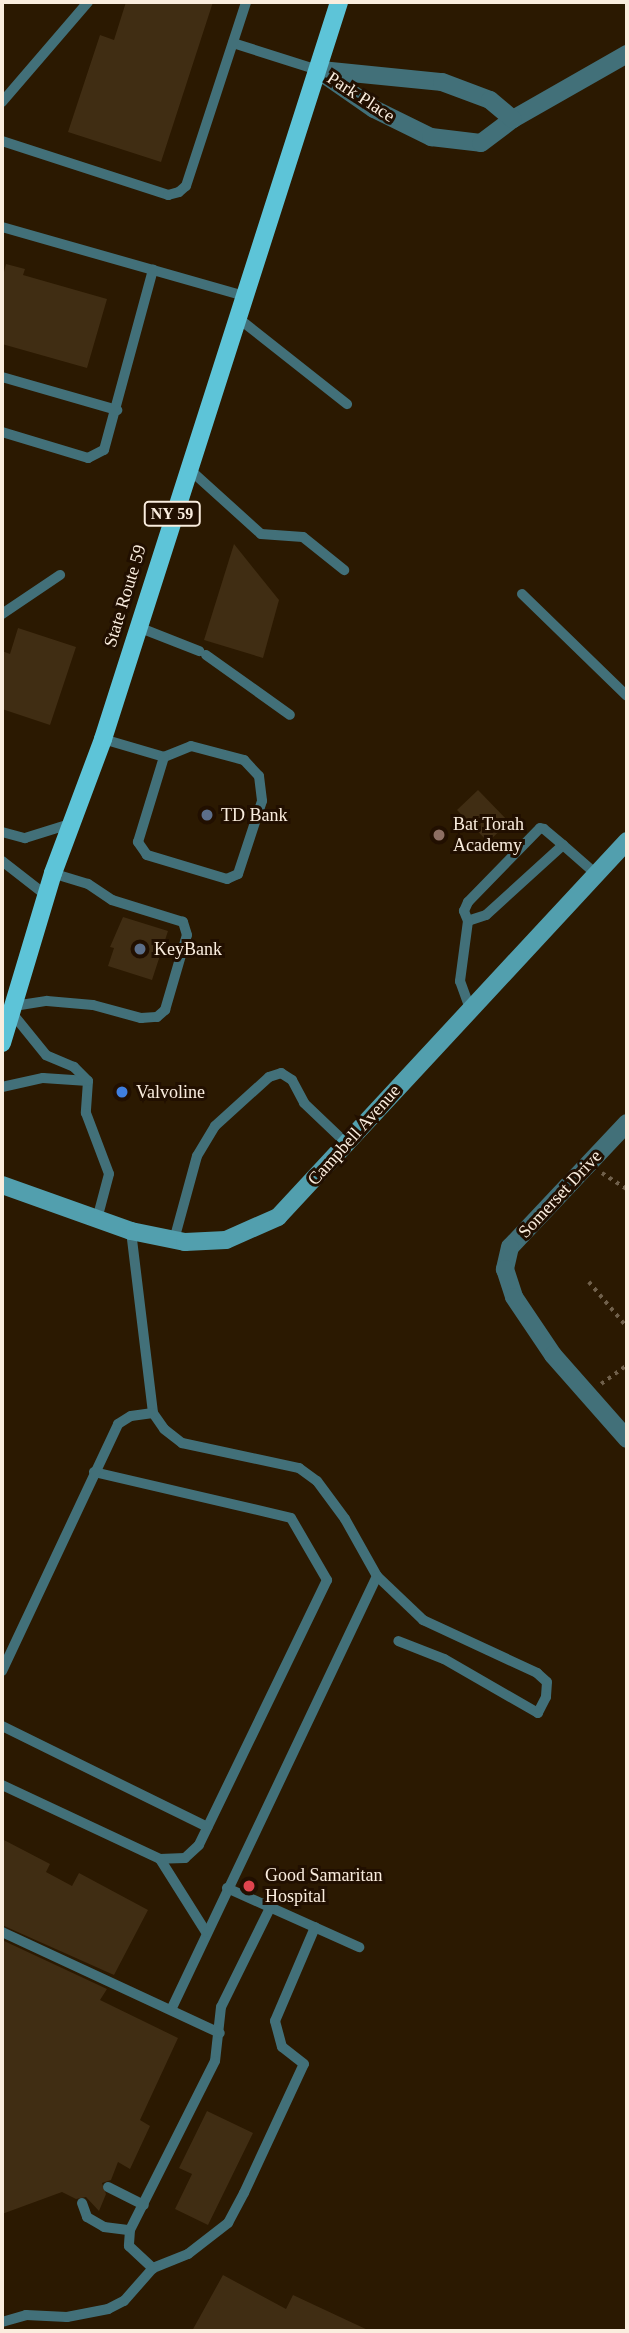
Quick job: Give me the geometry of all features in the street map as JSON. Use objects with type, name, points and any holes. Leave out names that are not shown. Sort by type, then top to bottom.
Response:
[{"type":"main road","name":"State Route 59","points":[[2,1043],[53,873],[103,739],[187,468],[339,2]]},
{"type":"street","name":"Park Place","points":[[318,70],[374,110],[431,137],[481,143],[513,119],[627,54]]},
{"type":"street","name":"Park Place","points":[[318,70],[442,82],[490,100],[513,119]]},
{"type":"street","name":"Campbell Avenue","points":[[2,1185],[131,1231],[174,1240],[226,1240],[278,1217],[627,841]]},
{"type":"street","name":"Somerset Drive","points":[[627,1123],[510,1247],[505,1269],[514,1297],[553,1354],[627,1439]]},
{"type":"lane","points":[[2,102],[88,2]]},
{"type":"lane","points":[[2,141],[174,195],[186,186],[246,2]]},
{"type":"lane","points":[[233,43],[318,70]]},
{"type":"lane","points":[[2,227],[245,296]]},
{"type":"lane","points":[[2,432],[95,457],[104,450],[153,270]]},
{"type":"lane","points":[[238,318],[346,404]]},
{"type":"lane","points":[[2,377],[117,410]]},
{"type":"lane","points":[[187,468],[261,534],[303,537],[344,570]]},
{"type":"lane","points":[[2,614],[61,575]]},
{"type":"lane","points":[[522,594],[627,696]]},
{"type":"lane","points":[[137,627],[203,653],[290,715]]},
{"type":"lane","points":[[103,739],[164,757],[191,746],[244,760],[259,776],[262,801],[238,874],[228,879],[147,855],[138,842],[164,757]]},
{"type":"lane","points":[[2,832],[25,838],[70,824]]},
{"type":"lane","points":[[470,1009],[460,981],[468,921],[464,911],[468,902],[536,831],[544,829],[596,874]]},
{"type":"lane","points":[[468,921],[486,915],[563,845]]},
{"type":"lane","points":[[2,861],[47,896]]},
{"type":"lane","points":[[53,873],[88,884],[112,900],[183,922],[187,935],[165,1010],[157,1017],[141,1018],[81,1004],[47,1001],[13,1009],[46,1055],[74,1066],[88,1080],[86,1113],[109,1174],[97,1219]]},
{"type":"lane","points":[[174,1240],[197,1156],[215,1126],[269,1077],[281,1073],[292,1080],[322,1122],[346,1143]]},
{"type":"lane","points":[[2,1087],[43,1078],[88,1080]]},
{"type":"lane","points":[[131,1231],[153,1413],[182,1443],[299,1468],[317,1481],[345,1519],[377,1576],[423,1620],[537,1673],[547,1682],[546,1698],[538,1713],[444,1659],[398,1641]]},
{"type":"lane","points":[[2,1671],[118,1424],[131,1416],[153,1413]]},
{"type":"lane","points":[[2,1785],[160,1858],[185,1858],[199,1845],[327,1580],[291,1518],[94,1472]]},
{"type":"lane","points":[[171,2010],[377,1576]]},
{"type":"lane","points":[[2,1726],[207,1827]]},
{"type":"lane","points":[[160,1858],[206,1932]]},
{"type":"lane","points":[[227,1888],[359,1947]]},
{"type":"lane","points":[[153,2268],[129,2246],[130,2230],[215,2061],[221,2007],[270,1908]]},
{"type":"lane","points":[[2,2322],[26,2315],[67,2317],[108,2309],[142,2285],[153,2268],[188,2254],[228,2223],[304,2064],[282,2047],[275,2021],[315,1927]]},
{"type":"lane","points":[[2,1932],[219,2033]]},
{"type":"lane","points":[[108,2187],[144,2205]]},
{"type":"lane","points":[[82,2203],[87,2217],[103,2227],[130,2230]]},
{"type":"path","points":[[590,1162],[627,1189]]},
{"type":"path","points":[[589,1282],[627,1327]]},
{"type":"path","points":[[586,1390],[610,1380],[627,1365]]},
{"type":"building","points":[[126,2],[213,2],[161,162],[68,132],[100,35],[114,40]]},
{"type":"building","points":[[6,264],[25,269],[23,275],[107,299],[87,368],[2,344],[2,280]]},
{"type":"building","points":[[234,544],[279,600],[263,658],[204,640]]},
{"type":"building","points":[[18,628],[76,647],[50,725],[2,709],[2,651],[10,654]]},
{"type":"building","points":[[478,790],[509,822],[488,842],[457,810]]},
{"type":"building","points":[[123,917],[168,931],[152,980],[108,966],[114,948],[110,947]]},
{"type":"building","points":[[2,1839],[50,1864],[46,1872],[72,1886],[79,1873],[148,1910],[114,1975],[2,1925]]},
{"type":"building","points":[[2,1940],[107,1989],[100,2000],[178,2038],[140,2120],[150,2126],[130,2169],[118,2162],[111,2180],[102,2183],[106,2194],[99,2211],[86,2197],[76,2199],[62,2192],[2,2214]]},
{"type":"building","points":[[207,2111],[253,2133],[208,2225],[175,2209],[192,2174],[179,2168]]},
{"type":"building","points":[[223,2275],[286,2309],[293,2295],[370,2331],[192,2331]]},
{"type":"place","name":"TD Bank","points":[[207,815]]},
{"type":"place","name":"Bat Torah Academy","points":[[439,835]]},
{"type":"place","name":"KeyBank","points":[[140,949]]},
{"type":"place","name":"Valvoline","points":[[122,1092]]},
{"type":"place","name":"Good Samaritan Hospital","points":[[249,1886]]}]
